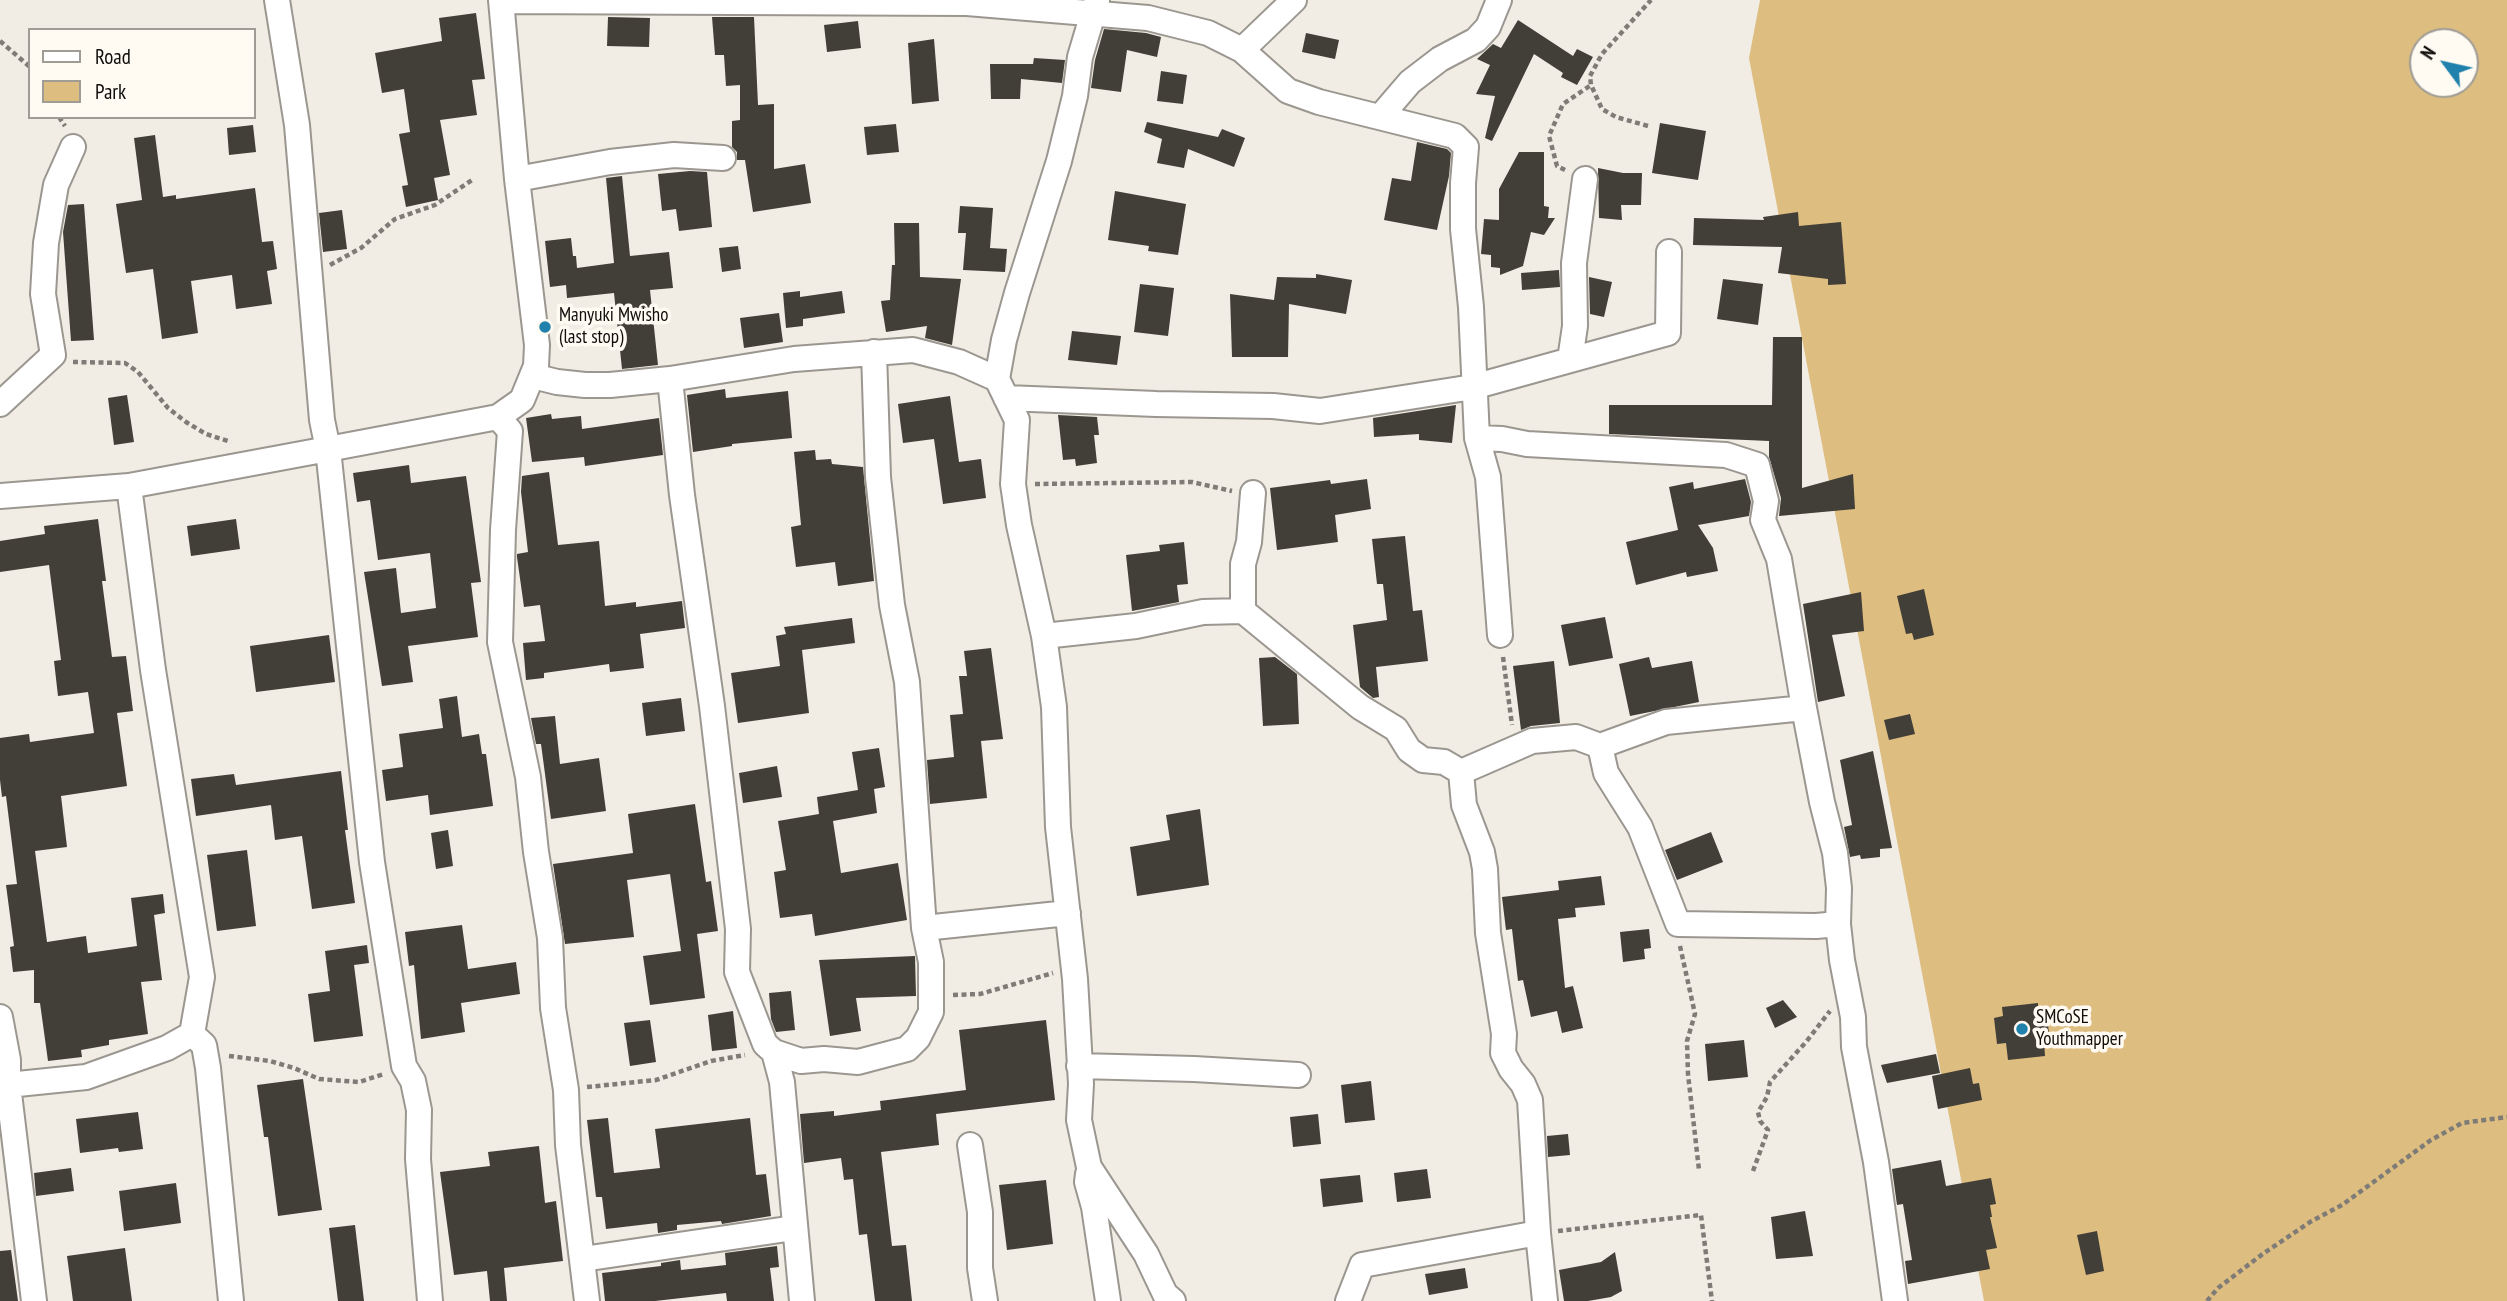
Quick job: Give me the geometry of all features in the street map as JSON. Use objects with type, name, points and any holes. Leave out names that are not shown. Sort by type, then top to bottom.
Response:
[{"type":"street","points":[[276,0],[297,125],[322,420],[328,449],[372,862],[404,1066],[413,1081],[419,1110],[418,1159],[430,1301]]},
{"type":"street","points":[[0,496],[129,486],[498,417],[522,400],[536,366],[537,345],[517,179],[501,0],[1094,6],[1208,33],[1242,50],[1288,91],[1319,102],[1455,136],[1466,147],[1463,229],[1471,307],[1477,438],[1488,477],[1500,635]]},
{"type":"street","points":[[1242,50],[1294,0]]},
{"type":"street","points":[[1380,117],[1410,82],[1440,60],[1476,40],[1488,27],[1499,0]]},
{"type":"street","points":[[1002,389],[1004,340],[1059,161],[1075,96],[1080,57],[1094,6]]},
{"type":"street","points":[[0,404],[53,355],[43,294],[46,243],[56,185],[73,147]]},
{"type":"street","points":[[517,179],[610,162],[662,156],[723,158]]},
{"type":"street","points":[[1570,360],[1575,326],[1574,263],[1585,178]]},
{"type":"street","points":[[1002,389],[1120,403],[1273,406],[1320,411],[1474,387],[1668,333],[1669,252]]},
{"type":"street","points":[[533,376],[585,385],[670,379],[794,359],[913,350],[985,372],[1002,389],[1017,420],[1013,484],[1044,636],[1054,707],[1058,827],[1074,959],[1081,1084],[1079,1120],[1089,1167],[1087,1182],[1101,1247],[1108,1301]]},
{"type":"street","points":[[670,379],[682,495],[712,706],[738,929],[737,971],[765,1044],[774,1052],[801,1061],[824,1059],[858,1062],[907,1049],[918,1038],[931,1012],[932,999],[931,962],[924,928],[907,682],[892,605],[878,477],[874,352]]},
{"type":"street","points":[[498,417],[510,431],[502,542],[500,642],[528,777],[536,852],[550,938],[553,1008],[566,1090],[568,1145],[587,1301]]},
{"type":"street","points":[[1477,438],[1527,444],[1726,456],[1757,465],[1766,501],[1763,520],[1779,559],[1804,708],[1835,853],[1839,888],[1838,924],[1849,985],[1854,1047],[1876,1162],[1895,1301]]},
{"type":"street","points":[[129,486],[153,670],[202,977],[195,1037]]},
{"type":"street","points":[[1243,611],[1243,564],[1249,541],[1253,493]]},
{"type":"street","points":[[1044,636],[1136,626],[1203,612],[1243,611],[1360,707],[1396,729],[1409,750],[1423,760],[1444,762],[1461,772]]},
{"type":"street","points":[[1461,772],[1532,741],[1576,737],[1600,746],[1666,722],[1804,708]]},
{"type":"street","points":[[1600,746],[1606,773],[1640,827],[1678,924],[1838,924]]},
{"type":"street","points":[[1461,772],[1464,805],[1482,852],[1485,869],[1488,933],[1493,981],[1504,1034],[1503,1054],[1530,1100],[1545,1301]]},
{"type":"street","points":[[924,928],[1068,913]]},
{"type":"street","points":[[0,1017],[8,1060],[8,1085],[34,1301]]},
{"type":"street","points":[[8,1085],[86,1077],[195,1037]]},
{"type":"street","points":[[195,1037],[204,1045],[208,1068],[230,1301]]},
{"type":"street","points":[[774,1052],[782,1082],[802,1301]]},
{"type":"street","points":[[1079,1066],[1297,1075]]},
{"type":"street","points":[[970,1145],[980,1212],[980,1268],[985,1301]]},
{"type":"street","points":[[1089,1167],[1146,1254],[1165,1294],[1173,1301]]},
{"type":"street","points":[[583,1259],[794,1228]]},
{"type":"street","points":[[1348,1301],[1362,1265],[1538,1233]]},
{"type":"path","points":[[1648,126],[1608,114],[1602,109],[1591,85],[1593,66],[1651,0]]},
{"type":"path","points":[[0,41],[28,65]]},
{"type":"path","points":[[1585,178],[1557,166],[1549,136],[1563,104],[1591,85]]},
{"type":"path","points":[[311,275],[361,248],[395,219],[435,205],[471,180]]},
{"type":"path","points":[[53,355],[73,362],[125,363],[138,372],[168,408],[186,422],[227,442],[234,441]]},
{"type":"path","points":[[1013,484],[1192,482],[1253,493]]},
{"type":"path","points":[[1500,635],[1516,748]]},
{"type":"path","points":[[1678,924],[1680,947],[1695,1014],[1687,1041],[1699,1170]]},
{"type":"path","points":[[932,999],[1001,989],[1053,973],[1074,959]]},
{"type":"path","points":[[1753,1171],[1768,1130],[1760,1121],[1758,1112],[1767,1097],[1770,1082],[1806,1042],[1849,985]]},
{"type":"path","points":[[195,1037],[227,1055],[270,1061],[319,1079],[359,1082],[404,1066]]},
{"type":"path","points":[[566,1090],[656,1080],[725,1058],[774,1052]]},
{"type":"path","points":[[2207,1301],[2218,1288],[2264,1253],[2309,1222],[2342,1205],[2431,1140],[2462,1123],[2507,1118]]},
{"type":"path","points":[[1538,1233],[1701,1215],[1712,1301]]},
{"type":"green space","points":[[1760,0],[2507,0],[2507,1301],[1984,1301],[1749,58]]},
{"type":"building","points":[[476,13],[485,79],[472,80],[477,115],[440,120],[450,175],[434,178],[438,200],[406,207],[402,186],[408,185],[399,134],[410,132],[404,89],[382,93],[375,53],[442,41],[439,18]]},
{"type":"building","points":[[608,17],[650,18],[649,47],[607,46]]},
{"type":"building","points":[[712,17],[754,17],[758,105],[774,104],[774,169],[805,164],[811,203],[753,212],[745,160],[737,160],[737,152],[732,147],[732,121],[740,120],[740,85],[726,86],[724,55],[715,55]]},
{"type":"building","points":[[1518,20],[1573,56],[1577,49],[1593,57],[1577,85],[1561,77],[1563,73],[1534,54],[1492,141],[1485,138],[1495,96],[1476,94],[1490,65],[1477,59],[1493,44],[1501,48]]},
{"type":"building","points":[[858,21],[861,48],[827,52],[824,25]]},
{"type":"building","points":[[1104,29],[1161,37],[1157,57],[1127,50],[1121,92],[1091,88],[1095,60]]},
{"type":"building","points":[[1306,33],[1339,40],[1335,59],[1302,52]]},
{"type":"building","points":[[934,39],[939,101],[912,104],[908,43]]},
{"type":"building","points":[[1034,58],[1065,60],[1062,83],[1021,79],[1020,99],[991,99],[990,64],[1033,64]]},
{"type":"building","points":[[1161,71],[1187,75],[1183,104],[1157,101]]},
{"type":"building","points":[[1147,122],[1218,137],[1222,129],[1245,138],[1234,167],[1188,149],[1184,168],[1157,163],[1162,139],[1144,132]]},
{"type":"building","points":[[1660,123],[1706,131],[1698,180],[1652,173]]},
{"type":"building","points":[[896,124],[899,152],[867,155],[864,127]]},
{"type":"building","points":[[253,125],[256,152],[229,155],[227,128]]},
{"type":"building","points":[[155,135],[163,197],[176,195],[176,199],[255,188],[262,242],[273,241],[277,269],[267,271],[272,304],[236,309],[232,275],[191,281],[198,333],[162,339],[153,269],[126,273],[116,204],[142,200],[134,138]]},
{"type":"building","points":[[1417,142],[1447,149],[1451,153],[1449,176],[1437,230],[1384,220],[1392,178],[1411,181]]},
{"type":"building","points":[[1519,152],[1544,152],[1544,206],[1549,207],[1548,218],[1555,218],[1544,235],[1531,232],[1523,266],[1500,275],[1500,268],[1491,267],[1491,255],[1481,254],[1484,219],[1499,220],[1499,189]]},
{"type":"building","points":[[1598,168],[1623,173],[1642,173],[1641,205],[1621,205],[1622,220],[1599,218]]},
{"type":"building","points":[[707,172],[712,227],[679,231],[676,209],[662,211],[658,174]]},
{"type":"building","points":[[622,176],[630,256],[669,252],[673,288],[650,290],[658,365],[622,369],[614,293],[567,298],[566,285],[550,287],[545,241],[571,238],[577,268],[614,263],[606,178]]},
{"type":"building","points":[[1115,191],[1186,204],[1178,255],[1148,251],[1149,246],[1108,240]]},
{"type":"building","points":[[84,204],[94,340],[71,341],[63,232],[68,205]]},
{"type":"building","points":[[960,206],[993,208],[990,248],[1007,249],[1005,272],[963,270],[966,233],[958,233]]},
{"type":"building","points":[[342,210],[347,249],[323,252],[319,213]]},
{"type":"building","points":[[1798,212],[1799,226],[1841,222],[1846,284],[1828,285],[1828,279],[1778,273],[1782,247],[1693,245],[1694,218],[1764,220],[1763,217]]},
{"type":"building","points":[[894,223],[919,223],[920,277],[961,279],[952,345],[925,338],[927,326],[886,332],[881,301],[890,300],[892,265],[895,265]]},
{"type":"building","points":[[738,246],[741,269],[722,272],[719,248]]},
{"type":"building","points":[[1559,270],[1560,287],[1522,290],[1521,273]]},
{"type":"building","points":[[1316,274],[1352,280],[1346,314],[1289,304],[1288,357],[1232,357],[1230,294],[1274,300],[1277,277],[1316,278]]},
{"type":"building","points":[[1589,277],[1612,282],[1604,317],[1590,314]]},
{"type":"building","points":[[1723,279],[1763,284],[1758,325],[1717,319]]},
{"type":"building","points":[[1140,284],[1174,288],[1168,336],[1134,332]]},
{"type":"building","points":[[800,291],[800,297],[842,291],[845,313],[803,319],[803,326],[786,328],[783,293]]},
{"type":"building","points":[[779,313],[783,342],[744,348],[740,318]]},
{"type":"building","points":[[1072,331],[1121,336],[1117,365],[1068,360]]},
{"type":"building","points":[[1773,337],[1802,337],[1802,488],[1853,474],[1855,509],[1779,516],[1781,498],[1769,457],[1769,441],[1609,434],[1609,405],[1772,405]]},
{"type":"building","points":[[725,389],[726,398],[788,391],[792,438],[732,444],[693,452],[687,395]]},
{"type":"building","points":[[127,395],[134,442],[114,445],[108,398]]},
{"type":"building","points":[[950,396],[959,462],[981,459],[986,498],[943,504],[934,439],[903,443],[898,404]]},
{"type":"building","points":[[1456,405],[1452,443],[1419,440],[1419,434],[1374,437],[1373,418]]},
{"type":"building","points":[[551,414],[552,419],[581,416],[582,429],[659,418],[663,455],[585,466],[584,457],[532,462],[526,418]]},
{"type":"building","points":[[1058,415],[1097,417],[1099,435],[1094,435],[1097,463],[1076,466],[1075,459],[1063,460]]},
{"type":"building","points":[[815,450],[816,460],[831,459],[832,464],[863,467],[874,581],[838,586],[835,562],[796,567],[791,527],[801,525],[794,452]]},
{"type":"building","points":[[409,465],[411,483],[466,476],[481,582],[471,583],[478,637],[408,646],[413,682],[382,686],[364,572],[396,568],[401,613],[436,608],[430,553],[378,560],[370,500],[357,502],[353,473]]},
{"type":"building","points":[[549,472],[558,545],[599,541],[605,606],[636,602],[636,607],[682,601],[685,628],[640,634],[644,668],[610,672],[609,664],[544,673],[544,678],[526,680],[523,643],[545,641],[540,605],[524,607],[517,557],[517,554],[528,552],[521,492],[522,476]]},
{"type":"building","points":[[1367,479],[1371,509],[1335,515],[1338,542],[1277,550],[1270,488],[1330,480],[1331,484]]},
{"type":"building","points":[[1745,479],[1751,502],[1749,516],[1698,525],[1713,548],[1718,571],[1687,577],[1686,572],[1636,585],[1626,542],[1678,530],[1669,487],[1693,482],[1694,489]]},
{"type":"building","points":[[98,519],[106,581],[102,581],[112,657],[126,656],[133,711],[117,713],[127,786],[61,796],[67,847],[35,851],[47,942],[86,936],[88,953],[137,946],[131,898],[163,894],[165,913],[154,915],[162,980],[141,982],[148,1034],[109,1040],[109,1045],[81,1050],[82,1057],[48,1061],[40,1003],[34,1003],[34,970],[13,972],[10,947],[14,946],[6,885],[17,884],[6,796],[2,797],[0,780],[0,738],[29,734],[30,742],[94,733],[88,692],[58,696],[54,661],[61,660],[49,565],[0,572],[0,541],[45,534],[44,526]]},
{"type":"building","points":[[236,519],[240,549],[191,556],[187,526]]},
{"type":"building","points":[[1405,536],[1413,611],[1422,610],[1428,661],[1376,667],[1379,697],[1373,698],[1360,687],[1353,625],[1387,620],[1383,584],[1377,584],[1372,539]]},
{"type":"building","points":[[1184,542],[1188,584],[1177,585],[1179,602],[1132,611],[1126,555],[1160,551],[1159,545]]},
{"type":"building","points":[[1924,589],[1934,635],[1914,640],[1912,633],[1906,634],[1897,596]]},
{"type":"building","points":[[1861,592],[1864,631],[1832,635],[1845,696],[1818,702],[1803,604]]},
{"type":"building","points":[[1605,617],[1613,658],[1569,666],[1561,625]]},
{"type":"building","points":[[852,618],[855,643],[802,650],[809,713],[738,723],[731,673],[780,666],[776,636],[786,634],[784,627]]},
{"type":"building","points":[[329,635],[335,682],[256,692],[250,646]]},
{"type":"building","points":[[991,648],[1003,739],[981,741],[987,798],[930,804],[927,760],[954,757],[950,715],[963,714],[959,676],[967,676],[964,651]]},
{"type":"building","points":[[1275,657],[1297,674],[1299,724],[1263,726],[1259,658]]},
{"type":"building","points":[[1649,657],[1652,668],[1692,661],[1699,702],[1630,716],[1619,664]]},
{"type":"building","points":[[1554,661],[1560,723],[1531,726],[1521,730],[1513,666]]},
{"type":"building","points":[[457,696],[462,737],[479,734],[482,754],[486,754],[493,806],[430,815],[428,795],[386,801],[382,770],[403,767],[399,734],[443,728],[439,699]]},
{"type":"building","points":[[681,698],[685,731],[646,736],[642,703]]},
{"type":"building","points":[[1910,714],[1915,734],[1889,740],[1884,720]]},
{"type":"building","points":[[555,716],[560,764],[599,758],[606,811],[551,819],[541,744],[536,744],[531,718]]},
{"type":"building","points":[[879,748],[885,787],[874,789],[877,813],[833,821],[841,873],[898,863],[907,920],[815,936],[812,914],[780,918],[774,872],[786,870],[778,821],[819,814],[817,797],[858,790],[852,752]]},
{"type":"building","points":[[1873,751],[1892,848],[1880,849],[1880,857],[1861,859],[1860,855],[1850,857],[1844,827],[1852,825],[1840,760]]},
{"type":"building","points":[[777,766],[782,797],[743,803],[739,773]]},
{"type":"building","points":[[341,771],[348,830],[345,830],[355,903],[312,909],[302,836],[275,840],[271,805],[196,816],[191,779],[234,774],[236,785]]},
{"type":"building","points":[[695,804],[706,882],[711,881],[718,931],[697,934],[705,998],[650,1005],[643,956],[681,951],[670,874],[627,880],[634,937],[565,944],[553,864],[633,853],[628,814]]},
{"type":"building","points":[[1200,809],[1209,885],[1137,896],[1130,847],[1170,840],[1166,815]]},
{"type":"building","points":[[448,830],[453,866],[436,869],[431,833]]},
{"type":"building","points":[[1711,832],[1723,862],[1677,880],[1665,850]]},
{"type":"building","points":[[247,850],[256,926],[217,931],[207,855]]},
{"type":"building","points":[[1601,876],[1605,905],[1575,908],[1576,917],[1558,919],[1565,988],[1573,986],[1583,1028],[1562,1033],[1557,1011],[1531,1017],[1523,980],[1518,981],[1512,929],[1506,930],[1502,897],[1559,890],[1558,881]]},
{"type":"building","points":[[462,925],[468,969],[516,962],[520,994],[461,1003],[465,1032],[421,1039],[414,965],[409,966],[405,932]]},
{"type":"building","points":[[1649,929],[1651,948],[1644,949],[1645,959],[1623,962],[1620,932]]},
{"type":"building","points":[[367,945],[369,963],[354,965],[363,1036],[314,1042],[308,994],[330,991],[325,951]]},
{"type":"building","points":[[915,956],[916,996],[856,998],[861,1031],[830,1036],[819,960]]},
{"type":"building","points":[[791,991],[795,1030],[776,1032],[771,1019],[769,993]]},
{"type":"building","points":[[1783,1000],[1797,1017],[1775,1028],[1766,1008]]},
{"type":"building","name":"SMCoSE Youthmapper","points":[[2038,1003],[2038,1018],[2047,1017],[2050,1041],[2044,1042],[2045,1056],[2008,1060],[2006,1043],[1997,1044],[1994,1018],[2003,1016],[2002,1007]]},
{"type":"building","points":[[733,1011],[737,1048],[712,1051],[708,1015]]},
{"type":"building","points":[[650,1020],[656,1062],[630,1066],[624,1023]]},
{"type":"building","points":[[1046,1020],[1055,1100],[936,1114],[939,1145],[881,1152],[892,1246],[906,1245],[912,1301],[875,1301],[867,1234],[859,1235],[853,1179],[844,1180],[841,1158],[804,1163],[800,1114],[834,1111],[834,1116],[881,1110],[880,1101],[966,1090],[959,1030]]},
{"type":"building","points":[[1744,1040],[1748,1077],[1708,1081],[1705,1044]]},
{"type":"building","points":[[1936,1054],[1940,1073],[1887,1083],[1881,1065]]},
{"type":"building","points":[[1970,1068],[1973,1084],[1979,1083],[1982,1100],[1938,1109],[1932,1076]]},
{"type":"building","points":[[303,1079],[322,1210],[278,1216],[268,1137],[264,1137],[257,1085]]},
{"type":"building","points":[[1371,1081],[1375,1120],[1345,1123],[1341,1085]]},
{"type":"building","points":[[138,1112],[143,1149],[119,1152],[118,1148],[80,1153],[76,1119]]},
{"type":"building","points":[[1318,1114],[1321,1144],[1293,1147],[1290,1117]]},
{"type":"building","points":[[608,1118],[614,1173],[660,1168],[655,1129],[750,1118],[756,1175],[766,1174],[771,1216],[722,1224],[721,1221],[677,1225],[677,1230],[658,1233],[657,1223],[606,1229],[602,1197],[596,1197],[587,1120]]},
{"type":"building","points":[[1568,1134],[1570,1155],[1548,1157],[1547,1136]]},
{"type":"building","points":[[539,1146],[545,1203],[556,1201],[563,1261],[504,1268],[507,1301],[490,1301],[487,1271],[454,1275],[440,1172],[490,1166],[488,1152]]},
{"type":"building","points":[[1941,1160],[1946,1186],[1991,1178],[1996,1204],[1990,1205],[1990,1217],[1997,1248],[1986,1250],[1990,1269],[1908,1284],[1905,1261],[1912,1260],[1903,1204],[1897,1205],[1892,1169]]},
{"type":"building","points":[[71,1168],[74,1191],[36,1196],[34,1173]]},
{"type":"building","points":[[1427,1169],[1431,1198],[1397,1202],[1394,1173]]},
{"type":"building","points":[[1360,1175],[1363,1202],[1323,1207],[1320,1179]]},
{"type":"building","points":[[1046,1180],[1053,1244],[1007,1250],[999,1185]]},
{"type":"building","points":[[176,1183],[181,1223],[124,1231],[119,1191]]},
{"type":"building","points":[[1805,1211],[1813,1256],[1776,1259],[1771,1217]]},
{"type":"building","points":[[355,1225],[364,1301],[338,1301],[329,1228]]},
{"type":"building","points":[[2097,1231],[2104,1271],[2086,1275],[2077,1235]]},
{"type":"building","points":[[777,1246],[779,1267],[770,1268],[774,1301],[727,1301],[726,1293],[655,1301],[605,1301],[602,1273],[661,1266],[661,1263],[680,1260],[681,1270],[726,1265],[725,1253]]},
{"type":"building","points":[[125,1248],[132,1301],[73,1301],[67,1256]]},
{"type":"building","points":[[11,1250],[18,1301],[0,1301],[0,1251]]},
{"type":"building","points":[[1615,1252],[1622,1291],[1611,1297],[1588,1301],[1564,1301],[1559,1270],[1601,1262]]},
{"type":"building","points":[[1465,1268],[1468,1288],[1429,1295],[1425,1274]]},
{"type":"place","name":"Manyuki Mwisho (last stop)","points":[[545,327]]},
{"type":"place","name":"SMCoSE Youthmapper","points":[[2022,1029]]}]
